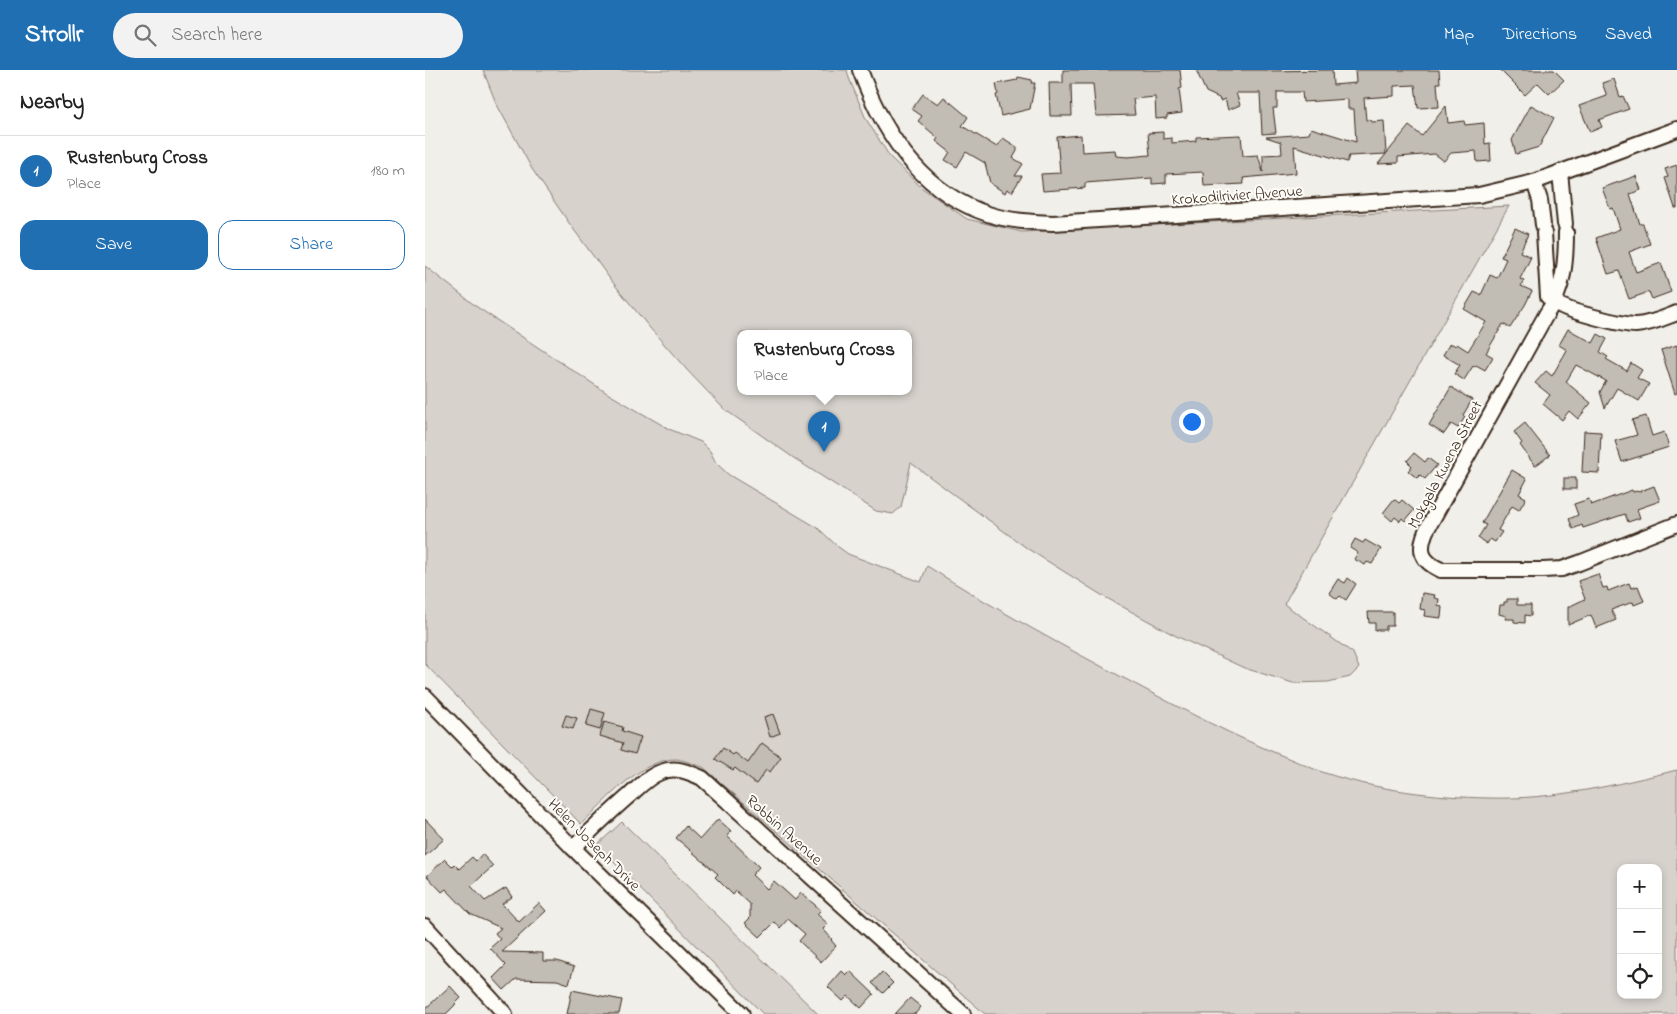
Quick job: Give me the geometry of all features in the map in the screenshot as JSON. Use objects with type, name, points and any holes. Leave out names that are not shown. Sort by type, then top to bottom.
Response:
[{"type":"street","name":"Krokodilrivier Avenue","points":[[860,70],[882,122],[905,155],[930,181],[961,202],[988,214],[1019,221],[1053,223],[1479,195],[1533,182],[1677,129]]},
{"type":"street","name":"Mokgala Kwena Street","points":[[1560,172],[1566,228],[1563,274],[1551,307],[1426,531],[1421,549],[1424,558],[1432,566],[1441,570],[1562,569],[1677,524]]},
{"type":"street","points":[[1533,182],[1540,200],[1551,307],[1565,308],[1634,325],[1648,323],[1677,313]]},
{"type":"street","name":"Helen Joseph Drive","points":[[425,696],[573,848],[743,1014]]},
{"type":"street","name":"Robbin Avenue","points":[[573,848],[651,777],[668,770],[691,772],[702,778],[963,1014]]},
{"type":"street","points":[[425,926],[505,1014]]},
{"type":"shaded area","points":[[483,70],[847,70],[866,119],[890,157],[922,188],[967,219],[1022,232],[1509,206],[1284,604],[1353,653],[1359,668],[1350,677],[1328,682],[1293,683],[1244,668],[1174,635],[1103,596],[1028,549],[911,463],[901,507],[893,514],[876,511],[798,461],[724,409],[687,370],[610,279],[532,169],[496,103]]},
{"type":"shaded area","points":[[425,266],[477,307],[607,393],[669,429],[701,442],[710,451],[716,463],[729,475],[818,528],[848,554],[921,582],[927,566],[1030,627],[1173,704],[1210,723],[1311,768],[1345,779],[1406,792],[1489,798],[1537,797],[1561,794],[1608,786],[1677,770],[1677,1014],[985,1014],[703,767],[677,759],[650,766],[625,782],[581,824],[425,664]]},
{"type":"shaded area","points":[[622,822],[818,1014],[763,1014],[597,845]]},
{"type":"building","points":[[1063,70],[1180,70],[1182,88],[1179,89],[1182,113],[1156,119],[1155,97],[1133,99],[1135,115],[1096,116],[1093,84],[1071,84],[1072,116],[1050,116],[1049,83],[1063,83]]},
{"type":"building","points":[[1196,70],[1332,70],[1333,85],[1356,83],[1355,70],[1439,70],[1440,83],[1437,83],[1439,107],[1418,108],[1415,85],[1394,86],[1394,96],[1364,98],[1366,120],[1371,120],[1372,122],[1384,121],[1386,154],[1349,156],[1347,162],[1294,146],[1296,173],[1243,178],[1244,184],[1204,186],[1203,172],[1166,174],[1166,183],[1152,184],[1152,178],[1085,183],[1085,188],[1043,191],[1041,174],[1060,173],[1057,137],[1081,135],[1082,152],[1115,150],[1116,156],[1128,157],[1150,155],[1148,133],[1163,132],[1163,139],[1172,138],[1172,143],[1196,141],[1196,137],[1241,135],[1243,156],[1258,155],[1263,172],[1263,155],[1282,154],[1281,142],[1266,137],[1309,134],[1311,128],[1356,142],[1354,109],[1348,109],[1348,99],[1303,102],[1302,92],[1277,92],[1277,108],[1273,108],[1276,133],[1262,134],[1260,93],[1236,93],[1240,105],[1228,110],[1225,99],[1220,101],[1219,98],[1206,92]]},
{"type":"building","points":[[1500,70],[1554,70],[1564,80],[1549,94],[1538,83],[1525,95]]},
{"type":"building","points":[[1018,77],[1032,80],[1031,83],[1035,83],[1030,109],[1001,116],[996,95],[998,94],[996,84],[1017,80]]},
{"type":"building","points":[[1614,79],[1620,97],[1623,96],[1629,109],[1599,120],[1602,127],[1590,132],[1579,106],[1607,96],[1602,83]]},
{"type":"building","points":[[923,94],[938,104],[944,97],[968,117],[962,126],[997,147],[1003,138],[1017,147],[1013,158],[1023,164],[1015,176],[1022,176],[1012,192],[1007,189],[1005,193],[990,183],[985,163],[966,152],[957,167],[945,160],[950,152],[936,141],[938,138],[918,121],[922,116],[912,109]]},
{"type":"building","points":[[1531,105],[1554,118],[1539,147],[1516,154],[1512,140]]},
{"type":"building","points":[[1446,106],[1448,123],[1464,121],[1465,125],[1484,123],[1485,144],[1490,143],[1491,161],[1477,162],[1476,151],[1451,153],[1444,161],[1435,154],[1398,157],[1398,163],[1378,164],[1409,126],[1422,136]]},
{"type":"building","points":[[1677,165],[1677,208],[1675,208],[1665,178],[1668,177],[1665,169]]},
{"type":"building","points":[[1636,176],[1641,190],[1630,194],[1640,224],[1643,224],[1650,244],[1629,252],[1636,272],[1661,263],[1671,292],[1652,299],[1649,292],[1629,299],[1619,271],[1608,274],[1596,238],[1620,229],[1613,208],[1610,209],[1602,188]]},
{"type":"building","points":[[1515,228],[1528,234],[1520,252],[1531,257],[1520,279],[1524,281],[1521,286],[1532,291],[1510,328],[1503,324],[1486,353],[1493,357],[1485,370],[1476,365],[1475,367],[1473,366],[1464,380],[1454,374],[1460,365],[1443,355],[1450,343],[1456,346],[1457,344],[1468,351],[1486,322],[1464,309],[1474,292],[1481,295],[1490,275],[1497,278],[1506,259],[1501,257]]},
{"type":"building","points":[[1568,329],[1593,343],[1598,334],[1607,339],[1600,352],[1608,357],[1606,359],[1627,371],[1631,363],[1642,370],[1637,378],[1649,384],[1639,401],[1617,388],[1605,408],[1600,392],[1606,381],[1576,365],[1566,382],[1591,403],[1578,419],[1569,411],[1562,420],[1543,404],[1550,395],[1535,383],[1546,371],[1552,376],[1567,350],[1559,345]]},
{"type":"building","points":[[1677,345],[1677,393],[1675,394],[1661,350]]},
{"type":"building","points":[[1451,387],[1472,400],[1458,428],[1451,424],[1444,434],[1429,425]]},
{"type":"building","points":[[1646,416],[1652,436],[1664,432],[1669,447],[1622,462],[1615,441],[1637,435],[1632,420]]},
{"type":"building","points":[[1525,423],[1550,455],[1535,466],[1520,445],[1522,443],[1514,432]]},
{"type":"building","points":[[1584,431],[1601,432],[1599,473],[1582,472]]},
{"type":"building","points":[[1414,453],[1425,462],[1428,458],[1437,465],[1425,479],[1420,475],[1417,478],[1408,471],[1412,466],[1407,461]]},
{"type":"building","points":[[1512,470],[1527,479],[1519,494],[1526,498],[1519,510],[1512,506],[1498,530],[1502,532],[1495,542],[1490,539],[1487,544],[1478,538],[1486,525],[1482,523]]},
{"type":"building","points":[[1564,478],[1576,478],[1576,489],[1564,489]]},
{"type":"building","points":[[1654,486],[1660,501],[1637,509],[1640,518],[1628,522],[1625,514],[1583,528],[1582,525],[1573,529],[1569,519],[1578,515],[1574,504],[1589,499],[1591,505],[1632,490],[1633,492],[1638,492]]},
{"type":"building","points":[[1394,499],[1399,503],[1402,500],[1414,510],[1405,521],[1402,518],[1400,521],[1395,517],[1392,521],[1383,513]]},
{"type":"building","points":[[1355,539],[1363,543],[1365,540],[1381,549],[1372,564],[1367,562],[1365,565],[1354,559],[1358,553],[1350,548]]},
{"type":"building","points":[[1598,574],[1603,588],[1607,587],[1608,591],[1629,583],[1631,588],[1638,586],[1644,601],[1634,605],[1633,602],[1611,610],[1616,620],[1596,628],[1591,615],[1568,625],[1568,607],[1585,599],[1578,581]]},
{"type":"building","points":[[1348,578],[1356,584],[1346,600],[1340,596],[1337,599],[1329,593],[1338,579],[1345,583]]},
{"type":"building","points":[[1422,593],[1435,595],[1434,598],[1439,599],[1438,606],[1442,607],[1441,618],[1424,616],[1425,610],[1420,609]]},
{"type":"building","points":[[1507,599],[1517,599],[1517,605],[1531,605],[1531,616],[1525,615],[1525,623],[1514,622],[1514,619],[1506,619],[1506,616],[1499,614],[1500,605],[1504,605]]},
{"type":"building","points":[[1368,612],[1393,612],[1393,626],[1386,626],[1386,630],[1375,630],[1375,623],[1369,623]]},
{"type":"building","points":[[591,709],[605,713],[600,730],[586,726]]},
{"type":"building","points":[[773,714],[780,733],[770,737],[764,717]]},
{"type":"building","points":[[566,715],[577,718],[573,729],[562,726]]},
{"type":"building","points":[[604,722],[623,727],[622,731],[641,737],[635,754],[621,750],[623,743],[600,736]]},
{"type":"building","points":[[762,743],[781,757],[770,772],[766,770],[756,784],[735,768],[733,770],[715,759],[723,748],[733,755],[735,753],[748,763]]},
{"type":"building","points":[[425,819],[444,839],[425,856]]},
{"type":"building","points":[[718,819],[731,831],[727,836],[759,867],[752,875],[767,889],[774,881],[795,900],[801,893],[821,910],[817,914],[828,924],[823,929],[836,946],[821,962],[799,941],[805,934],[788,919],[780,928],[775,922],[760,937],[745,923],[750,918],[750,904],[736,891],[733,895],[715,877],[718,874],[676,838],[686,826],[700,839]]},
{"type":"building","points":[[482,854],[493,866],[471,886],[485,901],[506,888],[512,897],[502,904],[519,922],[539,903],[546,911],[502,952],[543,953],[543,961],[557,961],[574,967],[569,984],[557,980],[516,979],[504,990],[493,978],[506,965],[490,948],[500,939],[495,933],[501,928],[470,914],[446,889],[442,892],[427,876],[445,859],[452,866],[454,864],[459,869],[472,857],[476,861]]},
{"type":"building","points":[[842,971],[846,975],[850,971],[874,994],[861,1008],[848,996],[843,1001],[828,987]]},
{"type":"building","points":[[882,972],[893,983],[883,993],[872,983]]},
{"type":"building","points":[[450,986],[461,998],[455,1005],[446,1014],[425,1014],[425,1009]]},
{"type":"building","points":[[572,990],[622,1000],[619,1014],[567,1014]]},
{"type":"building","points":[[910,998],[921,1007],[915,1014],[895,1014]]},
{"type":"place","name":"Rustenburg Cross","points":[[824,452]]}]
